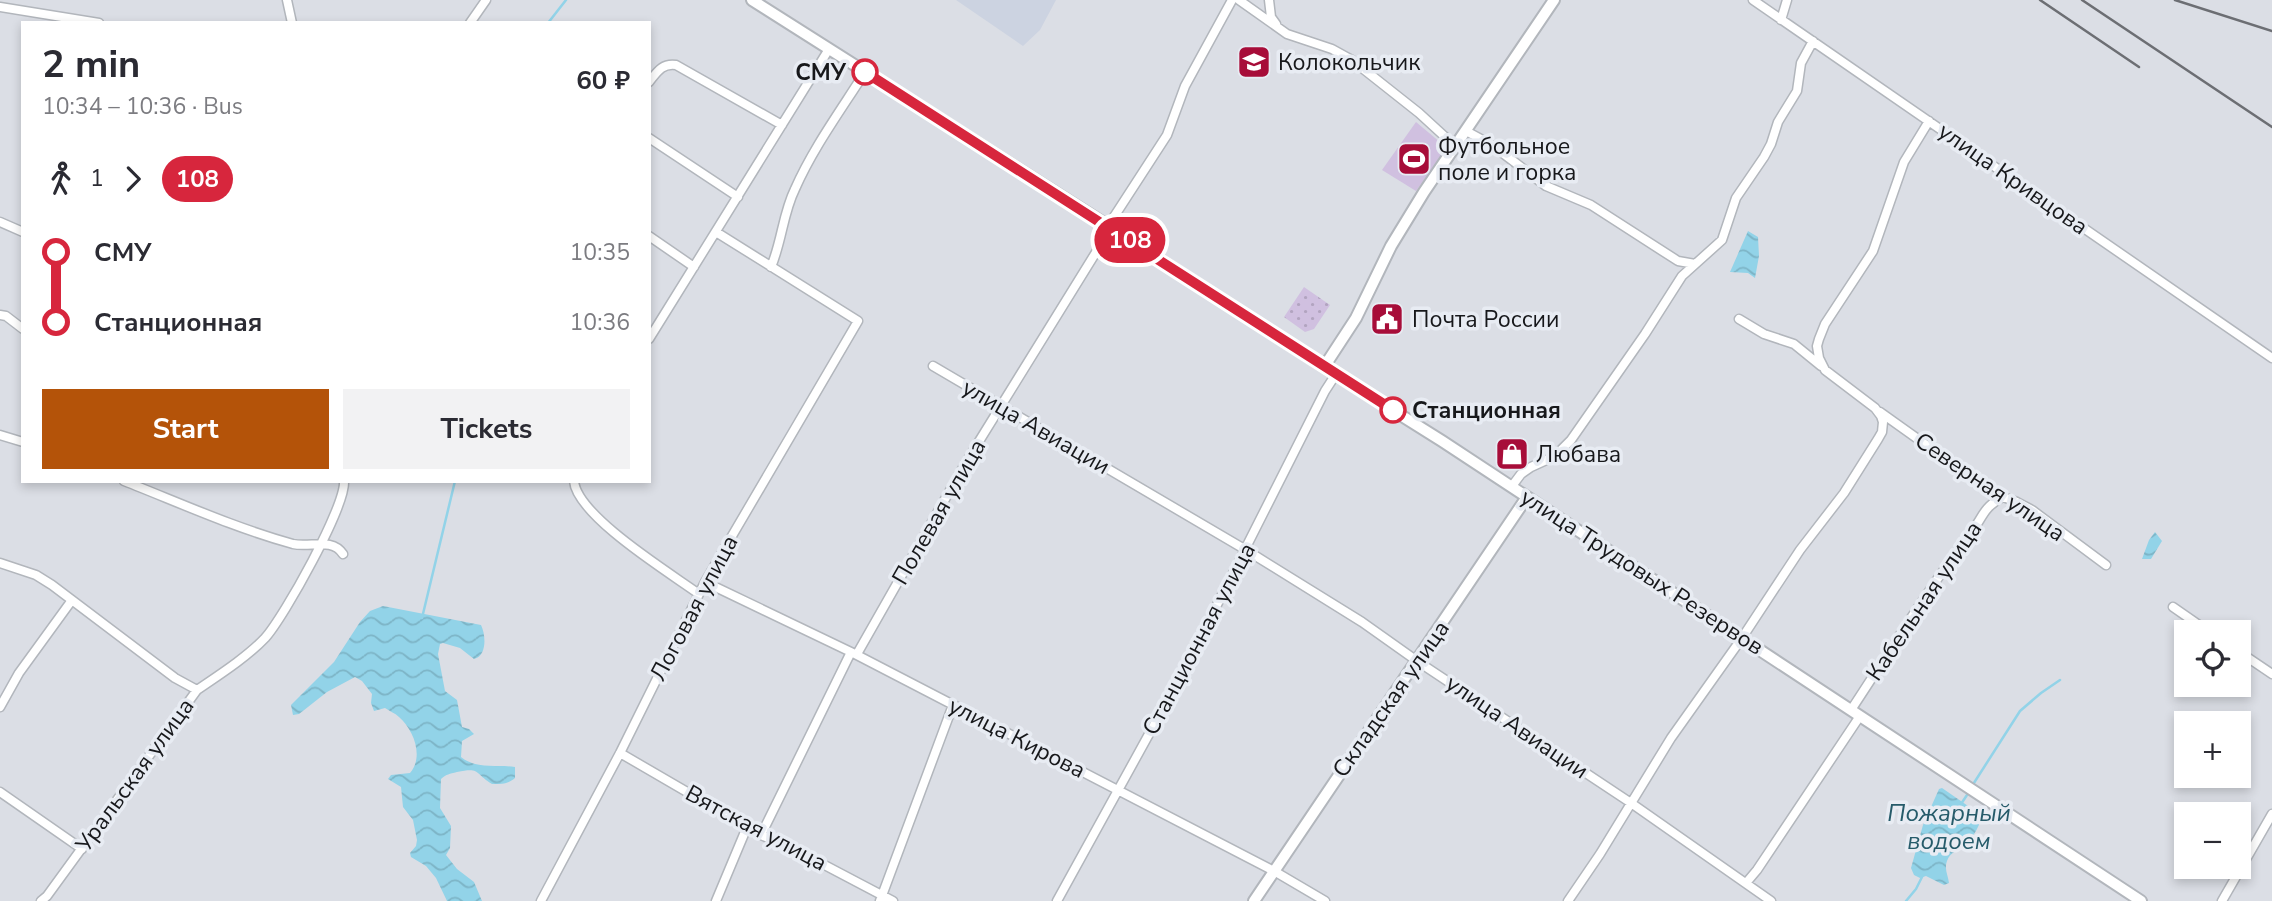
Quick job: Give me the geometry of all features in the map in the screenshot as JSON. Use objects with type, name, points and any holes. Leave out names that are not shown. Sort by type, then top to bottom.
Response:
[{"type":"main road","name":"улица Трудовых Резервов","points":[[752,0],[1512,486],[2141,901]]},
{"type":"main road","points":[[1324,367],[1356,318],[1391,246],[1554,0]]},
{"type":"main road","name":"Складская улица","points":[[1254,901],[1527,496]]},
{"type":"street","points":[[287,0],[292,21]]},
{"type":"street","points":[[471,21],[486,0]]},
{"type":"street","name":"Полевая улица","points":[[761,835],[854,653],[1167,135],[1185,86],[1232,0]]},
{"type":"street","points":[[1239,0],[1294,37],[1332,49],[1352,60],[1419,113],[1455,146]]},
{"type":"street","points":[[1269,0],[1272,16],[1281,29]]},
{"type":"street","name":"улица Кривцова","points":[[1753,0],[2272,358]]},
{"type":"street","points":[[1782,20],[1787,0]]},
{"type":"street","points":[[0,7],[87,21]]},
{"type":"street","points":[[1512,486],[1521,474],[1551,459],[1571,440],[1682,276],[1722,240],[1736,198],[1764,157],[1778,122],[1797,91],[1801,63],[1813,41]]},
{"type":"street","points":[[651,336],[829,49]]},
{"type":"street","points":[[651,79],[659,68],[676,65],[782,125]]},
{"type":"street","points":[[716,232],[771,267],[795,188],[865,72]]},
{"type":"street","points":[[1825,370],[1817,346],[1825,324],[1873,251],[1904,162],[1929,121]]},
{"type":"street","points":[[1466,131],[1492,145],[1546,186],[1591,205],[1678,261],[1695,264]]},
{"type":"street","points":[[651,139],[738,197]]},
{"type":"street","points":[[0,222],[21,231]]},
{"type":"street","points":[[651,237],[694,267]]},
{"type":"street","name":"Логовая улица","points":[[541,901],[620,752],[705,582],[858,321],[771,267]]},
{"type":"street","points":[[0,314],[21,328]]},
{"type":"street","points":[[1739,319],[1764,334],[1794,344],[1825,370]]},
{"type":"street","name":"улица Авиации","points":[[933,366],[1246,550],[1362,622],[1771,901]]},
{"type":"street","name":"Северная улица","points":[[1825,370],[1987,489],[2032,510],[2106,565]]},
{"type":"street","name":"Станционная улица","points":[[1057,901],[1181,676],[1336,374]]},
{"type":"street","points":[[1567,901],[1600,855],[1671,738],[1800,550],[1844,493],[1878,439],[1883,422],[1875,408]]},
{"type":"street","points":[[0,435],[21,441]]},
{"type":"street","points":[[129,483],[250,531],[297,545],[334,546],[343,554]]},
{"type":"street","name":"Уральская улица","points":[[44,901],[197,690],[263,640],[275,624],[322,544],[344,492],[344,483]]},
{"type":"street","points":[[574,484],[584,503],[603,524],[699,594]]},
{"type":"street","name":"Кабельная улица","points":[[1746,883],[1757,870],[1983,511],[2002,497]]},
{"type":"street","points":[[0,563],[36,575],[176,678],[197,690]]},
{"type":"street","name":"улица Кирова","points":[[705,582],[854,653],[1274,871],[1325,901]]},
{"type":"street","points":[[0,707],[19,673],[72,600]]},
{"type":"street","points":[[2173,607],[2192,620]]},
{"type":"street","points":[[2251,660],[2272,674]]},
{"type":"street","points":[[881,898],[953,705]]},
{"type":"street","name":"Вятская улица","points":[[620,752],[761,835],[796,850],[881,898],[893,901]]},
{"type":"street","points":[[0,792],[82,849]]},
{"type":"street","points":[[2222,901],[2272,814]]},
{"type":"street","points":[[716,901],[747,827]]},
{"type":"shaded area","points":[[956,0],[1056,0],[1040,30],[1023,46]]},
{"type":"shaded area","name":"Футбольное поле и горка","points":[[1416,122],[1447,148],[1416,191],[1382,170]]},
{"type":"shaded area","points":[[1304,287],[1330,305],[1314,329],[1305,332],[1284,317]]},
{"type":"water","points":[[1748,231],[1758,237],[1759,256],[1755,278],[1748,273],[1730,272]]},
{"type":"water","points":[[2155,532],[2162,541],[2151,559],[2142,559],[2149,540]]},
{"type":"water","points":[[383,606],[481,625],[483,629],[484,645],[478,657],[474,659],[460,648],[443,643],[440,644],[438,654],[445,691],[457,700],[462,727],[474,734],[462,741],[461,757],[474,764],[515,767],[515,778],[505,783],[492,784],[470,770],[450,774],[441,779],[440,808],[451,826],[450,848],[446,855],[457,869],[474,882],[482,901],[447,901],[436,878],[426,866],[411,857],[410,853],[417,840],[413,820],[403,807],[401,787],[388,779],[391,775],[410,773],[416,759],[413,736],[399,717],[385,708],[374,711],[372,694],[362,681],[355,677],[327,692],[299,714],[293,715],[291,705],[334,662],[370,611]]},
{"type":"water","name":"Пожарный водоем","points":[[1942,788],[1971,808],[1982,812],[1979,825],[1971,839],[1948,858],[1946,867],[1949,883],[1944,885],[1926,876],[1920,878],[1914,875],[1911,868],[1923,825],[1939,789]]},
{"type":"waterway","points":[[550,21],[566,0]]},
{"type":"waterway","points":[[422,618],[455,483]]},
{"type":"waterway","points":[[1972,786],[2020,711],[2060,680]]},
{"type":"waterway","points":[[1961,804],[1969,792]]},
{"type":"waterway","points":[[1906,901],[1923,875]]},
{"type":"railway","points":[[2040,0],[2139,67]]},
{"type":"railway","points":[[2082,0],[2272,127]]},
{"type":"railway","points":[[2175,0],[2272,31]]},
{"type":"bus line","name":"108","points":[[865,72],[1393,410]]},
{"type":"place","name":"Колокольчик","points":[[1254,62]]},
{"type":"place","name":"СМУ","points":[[865,72]]},
{"type":"place","name":"Футбольное поле и горка","points":[[1414,159]]},
{"type":"place","name":"Почта России","points":[[1387,319]]},
{"type":"place","name":"Станционная","points":[[1393,410]]},
{"type":"place","name":"Любава","points":[[1512,454]]}]
